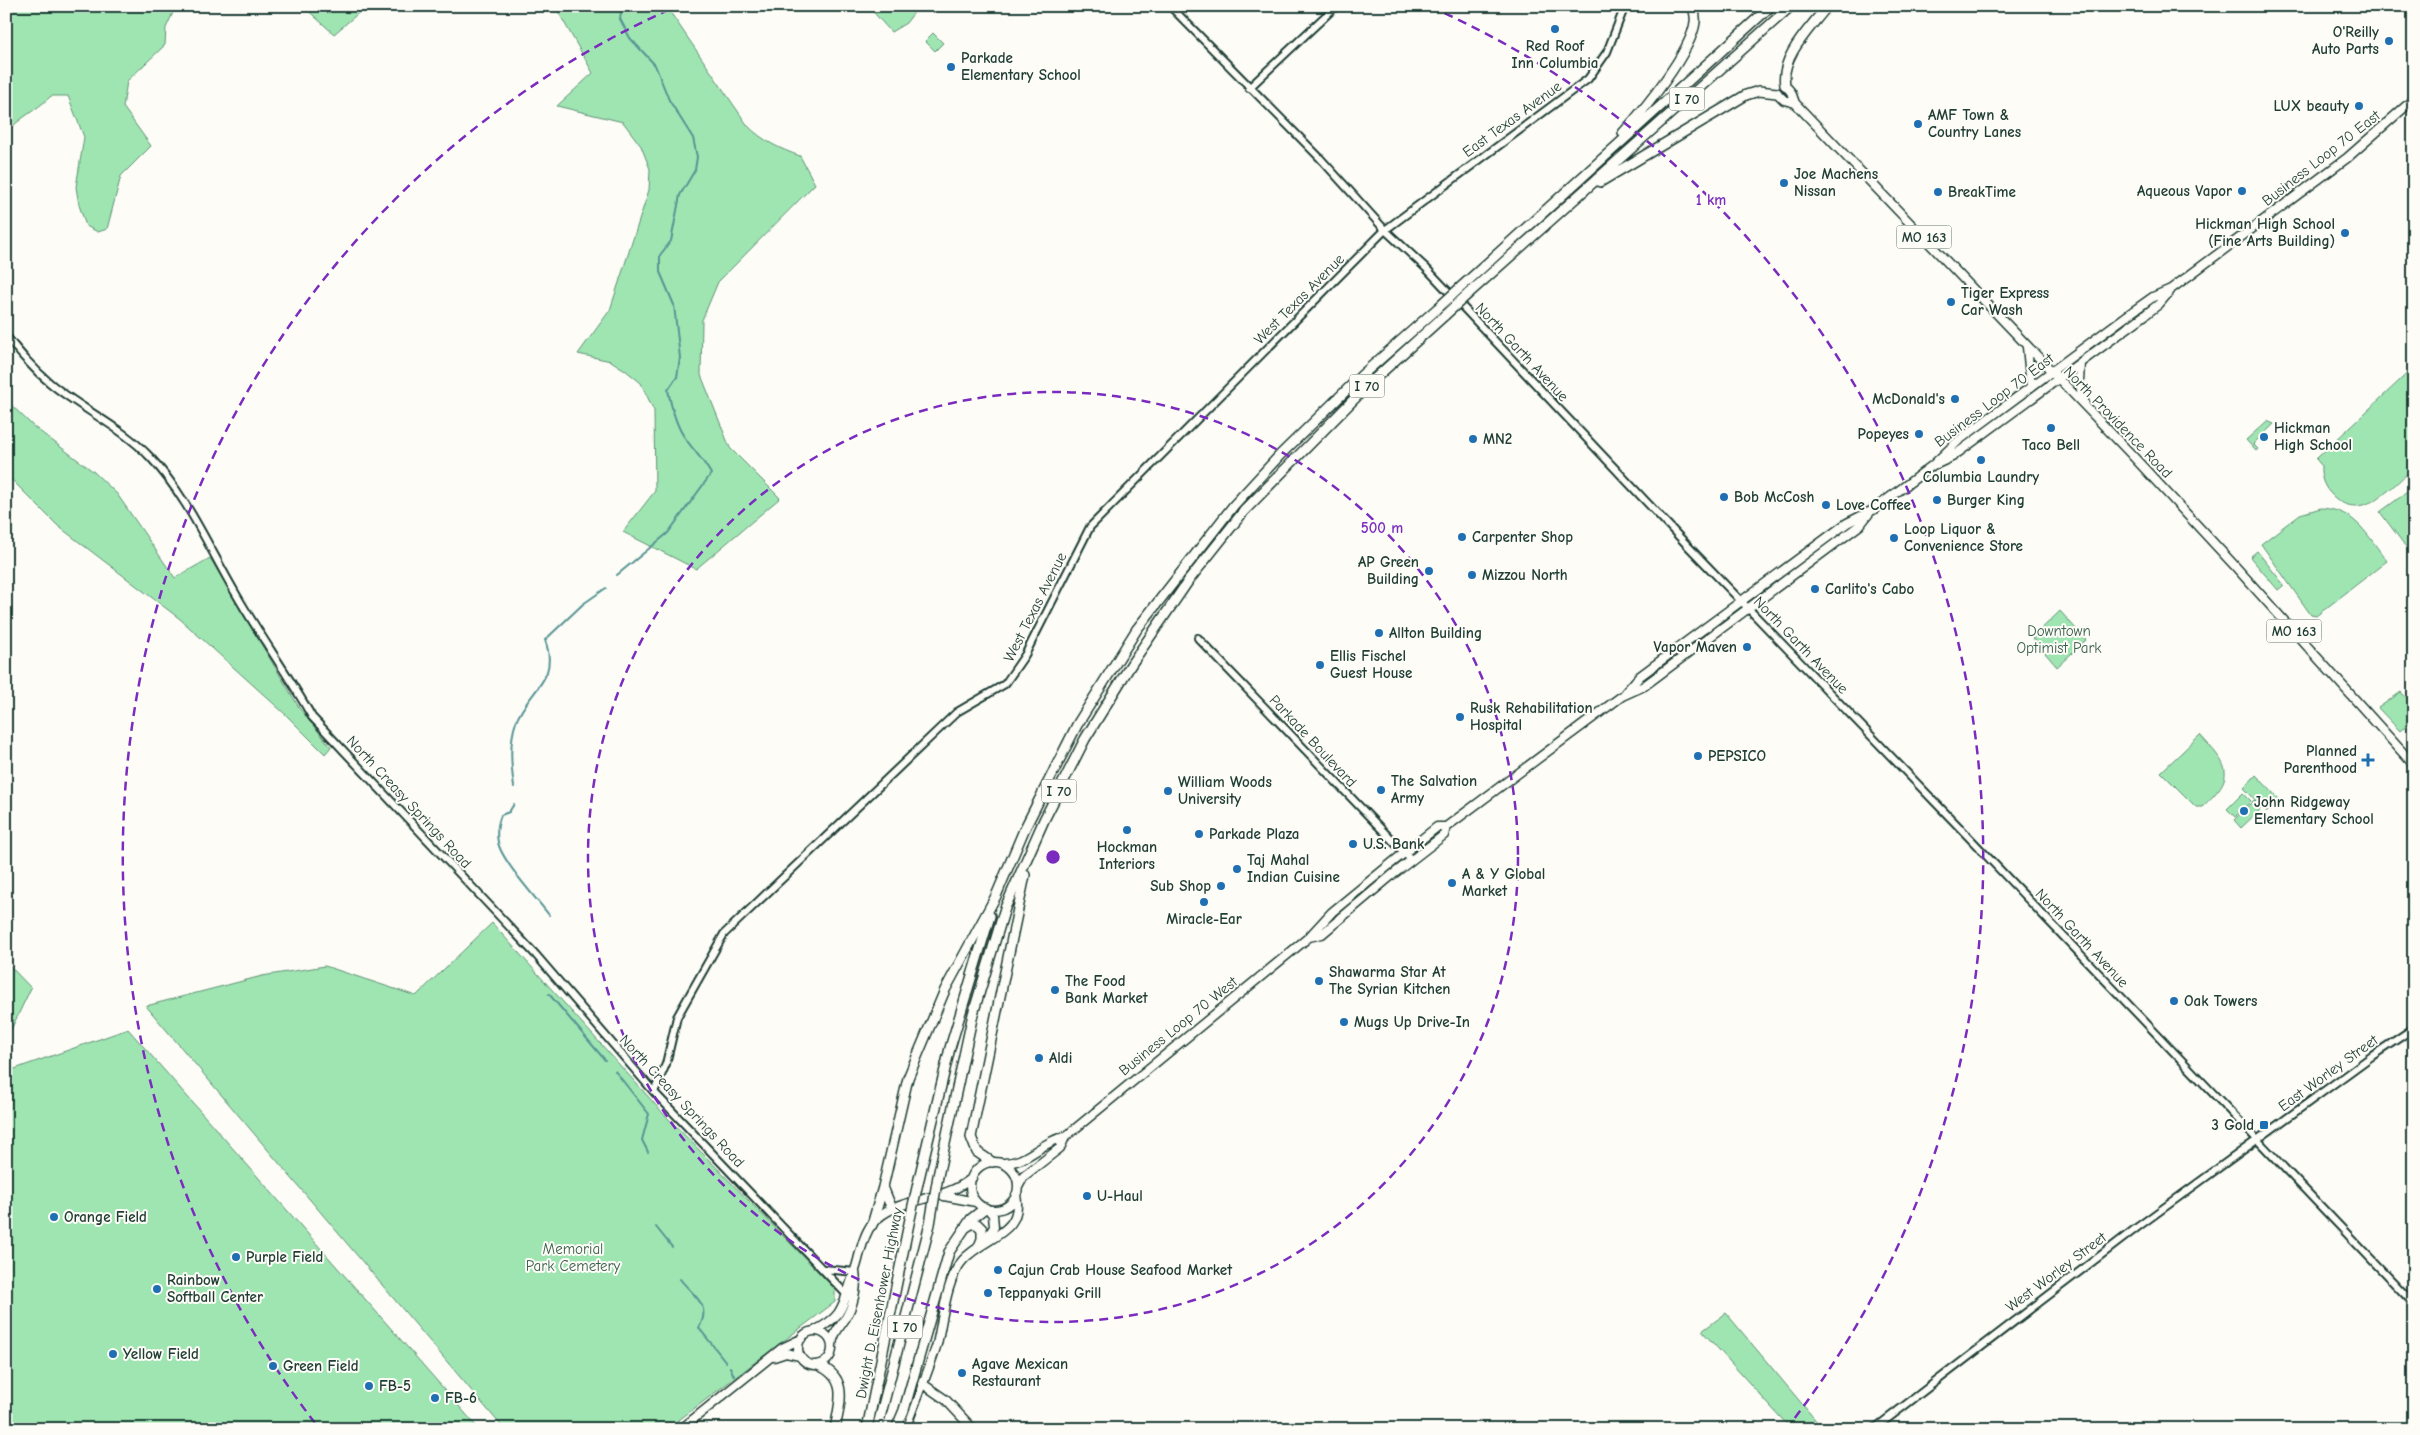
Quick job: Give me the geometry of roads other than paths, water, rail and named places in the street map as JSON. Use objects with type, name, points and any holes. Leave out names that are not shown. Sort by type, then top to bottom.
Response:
[{"type":"highway","points":[[1591,169],[1644,109],[1666,78],[1691,37],[1695,22],[1693,6]]},
{"type":"highway","name":"I 70","points":[[996,896],[1024,830],[1077,725],[1138,629],[1234,504],[1362,375],[1771,6]]},
{"type":"highway","name":"I 70","points":[[1036,840],[1085,739],[1132,663],[1189,580],[1244,511],[1292,460],[1370,383],[1791,6]]},
{"type":"highway","points":[[1785,84],[1784,70],[1789,58],[1827,6]]},
{"type":"highway","points":[[1583,192],[1746,95],[1759,91],[1777,93]]},
{"type":"highway","points":[[996,1163],[977,1152],[971,1137],[1006,976],[1020,894],[1036,840]]},
{"type":"highway","name":"Dwight D. Eisenhower Highway","points":[[877,1429],[930,1224],[938,1176],[973,1014],[1005,908],[1036,840]]},
{"type":"highway","points":[[872,1225],[883,1187],[908,1078],[945,990],[996,896]]},
{"type":"highway","name":"Dwight D. Eisenhower Highway","points":[[866,1429],[908,1228],[950,1048],[996,896]]},
{"type":"highway","points":[[883,1187],[892,1209]]},
{"type":"highway","points":[[896,1429],[904,1410],[949,1252],[971,1218],[987,1209]]},
{"type":"highway","points":[[963,1230],[971,1224],[977,1224],[982,1229],[981,1244]]},
{"type":"highway","points":[[818,1365],[832,1373],[841,1388],[834,1429]]},
{"type":"main road","name":"North Providence Road","points":[[1785,84],[1791,92],[1795,104],[2234,565],[2414,765]]},
{"type":"main road","name":"North Providence Road","points":[[1777,93],[1784,100],[1795,104]]},
{"type":"main road","name":"Business Loop 70 East","points":[[1741,601],[1847,523],[1870,512],[1933,465],[1958,441],[2153,297],[2171,289],[2347,158],[2414,99]]},
{"type":"main road","name":"Business Loop 70 East","points":[[1933,465],[1952,457],[2145,315],[2159,304],[2171,289]]},
{"type":"main road","points":[[2027,347],[2031,387]]},
{"type":"main road","points":[[2080,363],[2079,382],[2085,407]]},
{"type":"main road","name":"Business Loop 70 East","points":[[1748,609],[1860,525],[1870,512]]},
{"type":"main road","name":"Business Loop 70 West","points":[[1017,1191],[1024,1176],[1060,1148],[1065,1137],[1309,937],[1332,912],[1404,853],[1437,827],[1446,827],[1622,696],[1640,676],[1741,601]]},
{"type":"main road","name":"Business Loop 70 West","points":[[1622,696],[1644,686],[1748,609]]},
{"type":"main road","name":"Business Loop 70 West","points":[[1309,937],[1322,934],[1444,835],[1446,827]]},
{"type":"main road","name":"Business Loop 70 West","points":[[996,1163],[1019,1162],[1054,1139],[1065,1137]]},
{"type":"main road","points":[[973,1429],[946,1400],[923,1384],[936,1345],[953,1275],[962,1261],[981,1244],[1014,1222],[1017,1214],[1017,1191],[1013,1172],[996,1163],[978,1168],[972,1178],[970,1188],[976,1202]]},
{"type":"main road","points":[[681,1429],[772,1358],[782,1348],[801,1339],[839,1315],[863,1244],[872,1225],[892,1209],[942,1196],[961,1187],[972,1178]]},
{"type":"main road","points":[[987,1209],[1005,1207],[1017,1191]]},
{"type":"main road","points":[[942,1196],[976,1202],[993,1215],[994,1227],[981,1244]]},
{"type":"main road","points":[[772,1358],[786,1353],[800,1356],[808,1363],[818,1365],[827,1360],[833,1338],[852,1305],[857,1282],[855,1272]]},
{"type":"main road","points":[[814,1331],[828,1336],[832,1346]]},
{"type":"main road","points":[[800,1356],[799,1347],[801,1339]]},
{"type":"street","name":"North Garth Avenue","points":[[1170,6],[1320,158],[1385,230],[1426,268],[1748,609],[1961,829],[2414,1304]]},
{"type":"street","points":[[1249,88],[1336,6]]},
{"type":"street","name":"East Texas Avenue","points":[[1385,230],[1588,79],[1607,52],[1625,6]]},
{"type":"street","name":"West Texas Avenue","points":[[654,1092],[666,1064],[677,1017],[724,934],[957,712],[1005,684],[1025,656],[1090,526],[1385,230]]},
{"type":"street","name":"North Creasy Springs Road","points":[[6,336],[29,365],[50,383],[132,441],[162,469],[215,554],[236,594],[286,671],[312,717],[536,955],[654,1092],[847,1294]]},
{"type":"street","name":"Parkade Boulevard","points":[[1198,638],[1411,860]]},
{"type":"street","name":"East Worley Street","points":[[2256,1139],[2414,1028]]},
{"type":"street","name":"West Worley Street","points":[[1874,1429],[2022,1314],[2256,1139]]},
{"type":"street","points":[[824,1269],[855,1272]]},
{"type":"street","points":[[906,1429],[923,1384]]},
{"type":"waterway","points":[[617,575],[668,533],[711,474],[683,435],[672,408],[668,390],[677,377],[680,358],[674,305],[660,272],[660,255],[671,241],[680,195],[695,170],[697,157],[693,138],[669,100],[655,65],[630,38],[620,19],[622,6]]},
{"type":"waterway","points":[[514,787],[511,754],[512,738],[521,711],[546,676],[549,654],[545,640],[583,604],[606,588]]},
{"type":"waterway","points":[[514,804],[509,812],[501,815],[497,835],[498,842],[505,859],[549,915]]},
{"type":"waterway","points":[[549,994],[605,1060]]},
{"type":"waterway","points":[[615,1071],[649,1114],[642,1140],[648,1152]]},
{"type":"waterway","points":[[656,1227],[672,1247]]},
{"type":"waterway","points":[[680,1279],[700,1301],[703,1313],[699,1328],[726,1362]]},
{"type":"waterway","points":[[730,1367],[734,1376]]},
{"type":"waterway","points":[[706,1424],[708,1429]]},
{"type":"place","name":"Red Roof Inn Columbia","points":[[1555,29]]},
{"type":"place","name":"O'Reilly Auto Parts","points":[[2389,41]]},
{"type":"place","name":"Parkade Elementary School","points":[[951,67]]},
{"type":"place","name":"LUX beauty","points":[[2359,106]]},
{"type":"place","name":"AMF Town & Country Lanes","points":[[1918,124]]},
{"type":"place","name":"Joe Machens Nissan","points":[[1784,183]]},
{"type":"place","name":"Aqueous Vapor","points":[[2242,191]]},
{"type":"place","name":"BreakTime","points":[[1938,192]]},
{"type":"place","name":"Hickman High School (Fine Arts Building)","points":[[2345,233]]},
{"type":"place","name":"Tiger Express Car Wash","points":[[1951,302]]},
{"type":"place","name":"McDonald's","points":[[1955,399]]},
{"type":"place","name":"Taco Bell","points":[[2051,428]]},
{"type":"place","name":"Popeyes","points":[[1919,434]]},
{"type":"place","name":"Hickman High School","points":[[2264,437]]},
{"type":"place","name":"MN2","points":[[1473,439]]},
{"type":"place","name":"Columbia Laundry","points":[[1981,460]]},
{"type":"place","name":"Bob McCosh","points":[[1724,497]]},
{"type":"place","name":"Burger King","points":[[1937,500]]},
{"type":"place","name":"Love Coffee","points":[[1826,505]]},
{"type":"place","name":"Carpenter Shop","points":[[1462,537]]},
{"type":"place","name":"Loop Liquor & Convenience Store","points":[[1894,538]]},
{"type":"place","name":"AP Green Building","points":[[1429,571]]},
{"type":"place","name":"Mizzou North","points":[[1472,575]]},
{"type":"place","name":"Carlito's Cabo","points":[[1815,589]]},
{"type":"place","name":"Allton Building","points":[[1379,633]]},
{"type":"place","name":"Vapor Maven","points":[[1747,647]]},
{"type":"place","name":"Ellis Fischel Guest House","points":[[1320,665]]},
{"type":"place","name":"Rusk Rehabilitation Hospital","points":[[1460,717]]},
{"type":"place","name":"PEPSICO","points":[[1698,756]]},
{"type":"place","name":"Planned Parenthood","points":[[2368,760]]},
{"type":"place","name":"The Salvation Army","points":[[1381,790]]},
{"type":"place","name":"William Woods University","points":[[1168,791]]},
{"type":"place","name":"John Ridgeway Elementary School","points":[[2244,811]]},
{"type":"place","name":"Hockman Interiors","points":[[1127,830]]},
{"type":"place","name":"Parkade Plaza","points":[[1199,834]]},
{"type":"place","name":"U.S. Bank","points":[[1353,844]]},
{"type":"place","name":"Taj Mahal Indian Cuisine","points":[[1237,869]]},
{"type":"place","name":"A & Y Global Market","points":[[1452,883]]},
{"type":"place","name":"Sub Shop","points":[[1221,886]]},
{"type":"place","name":"Miracle-Ear","points":[[1204,902]]},
{"type":"place","name":"Shawarma Star At The Syrian Kitchen","points":[[1319,981]]},
{"type":"place","name":"The Food Bank Market","points":[[1055,990]]},
{"type":"place","name":"Oak Towers","points":[[2174,1001]]},
{"type":"place","name":"Mugs Up Drive-In","points":[[1344,1022]]},
{"type":"place","name":"Aldi","points":[[1039,1058]]},
{"type":"place","name":"3 Gold","points":[[2264,1125]]},
{"type":"place","name":"U-Haul","points":[[1087,1196]]},
{"type":"place","name":"Orange Field","points":[[54,1217]]},
{"type":"place","name":"Purple Field","points":[[236,1257]]},
{"type":"place","name":"Cajun Crab House Seafood Market","points":[[998,1270]]},
{"type":"place","name":"Rainbow Softball Center","points":[[157,1289]]},
{"type":"place","name":"Teppanyaki Grill","points":[[988,1293]]},
{"type":"place","name":"Yellow Field","points":[[113,1354]]},
{"type":"place","name":"Green Field","points":[[273,1366]]},
{"type":"place","name":"Agave Mexican Restaurant","points":[[962,1373]]},
{"type":"place","name":"FB-5","points":[[369,1386]]},
{"type":"place","name":"FB-6","points":[[435,1398]]},
{"type":"park label","name":"Downtown Optimist Park","points":[[2059,640]]},
{"type":"park label","name":"Memorial Park Cemetery","points":[[573,1258]]}]
